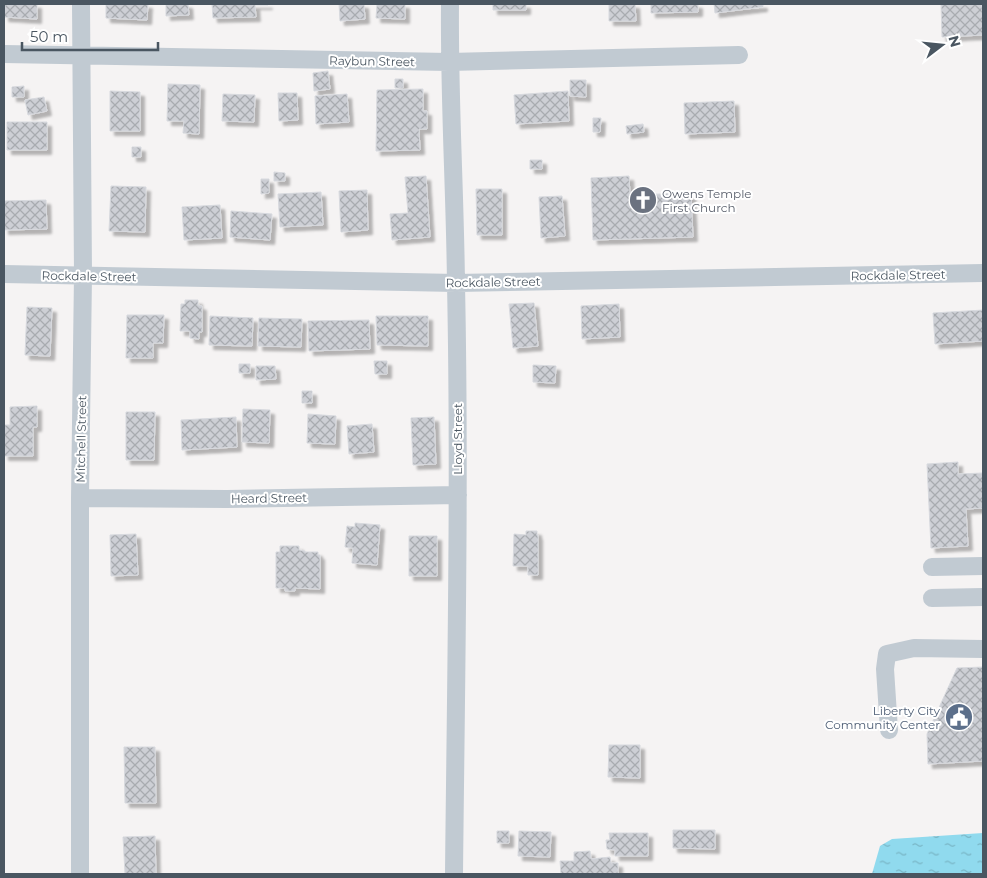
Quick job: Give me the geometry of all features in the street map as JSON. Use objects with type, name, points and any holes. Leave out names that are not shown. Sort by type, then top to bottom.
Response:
[{"type":"street","name":"Mitchell Street","points":[[80,874],[80,498],[83,275],[81,4]]},
{"type":"street","name":"Lloyd Street","points":[[450,4],[449,62],[456,283],[458,495],[454,874]]},
{"type":"street","name":"Raybun Street","points":[[4,54],[449,62],[739,55]]},
{"type":"street","name":"Rockdale Street","points":[[4,274],[456,283],[983,273]]},
{"type":"street","name":"Heard Street","points":[[80,498],[227,499],[458,495]]},
{"type":"street","points":[[932,568],[983,566]]},
{"type":"street","points":[[932,598],[983,598]]},
{"type":"street","points":[[889,730],[885,669],[887,654],[914,648],[983,649]]},
{"type":"water","points":[[983,833],[983,874],[872,874],[880,846],[892,839]]},
{"type":"building","points":[[5,4],[37,4],[37,19],[4,17]]},
{"type":"building","points":[[106,4],[148,4],[147,20],[106,18]]},
{"type":"building","points":[[166,4],[188,4],[189,15],[166,16]]},
{"type":"building","points":[[212,4],[268,5],[255,5],[256,17],[213,18]]},
{"type":"building","points":[[339,4],[364,4],[365,19],[340,21]]},
{"type":"building","points":[[377,4],[405,4],[405,19],[376,18]]},
{"type":"building","points":[[493,4],[526,4],[526,10],[493,10]]},
{"type":"building","points":[[609,4],[635,4],[636,21],[609,21]]},
{"type":"building","points":[[651,4],[698,4],[698,12],[651,13]]},
{"type":"building","points":[[714,4],[763,4],[763,7],[715,13]]},
{"type":"building","points":[[941,4],[982,4],[983,35],[942,37]]},
{"type":"building","points":[[328,71],[330,89],[314,91],[313,73]]},
{"type":"building","points":[[395,79],[403,79],[403,88],[395,88]]},
{"type":"building","points":[[570,80],[586,80],[586,97],[570,96]]},
{"type":"building","points":[[168,84],[200,85],[199,134],[183,133],[184,121],[167,121]]},
{"type":"building","points":[[24,86],[24,97],[12,97],[12,87]]},
{"type":"building","points":[[423,89],[423,111],[427,111],[427,129],[419,129],[420,150],[376,151],[377,90]]},
{"type":"building","points":[[110,91],[140,92],[140,131],[110,131]]},
{"type":"building","points":[[568,91],[569,121],[516,124],[514,95]]},
{"type":"building","points":[[278,93],[297,93],[298,120],[279,121]]},
{"type":"building","points":[[223,94],[255,95],[254,122],[222,121]]},
{"type":"building","points":[[347,94],[349,122],[316,124],[315,96]]},
{"type":"building","points":[[44,97],[47,111],[28,115],[25,100]]},
{"type":"building","points":[[734,101],[735,132],[685,134],[684,103]]},
{"type":"building","points":[[593,118],[601,118],[600,132],[593,132]]},
{"type":"building","points":[[7,122],[47,122],[47,150],[7,150]]},
{"type":"building","points":[[643,124],[644,132],[627,134],[626,126]]},
{"type":"building","points":[[132,147],[141,147],[141,157],[132,157]]},
{"type":"building","points":[[530,160],[542,160],[542,169],[530,169]]},
{"type":"building","points":[[274,172],[285,173],[285,181],[274,181]]},
{"type":"building","points":[[426,176],[430,237],[392,240],[390,214],[408,213],[405,177]]},
{"type":"building","points":[[629,176],[630,195],[691,193],[693,237],[593,240],[591,178]]},
{"type":"building","points":[[261,179],[269,179],[269,193],[261,194]]},
{"type":"building","points":[[111,186],[146,187],[145,232],[109,231]]},
{"type":"building","points":[[476,189],[502,189],[502,235],[477,235]]},
{"type":"building","points":[[367,190],[368,230],[341,232],[339,191]]},
{"type":"building","points":[[321,192],[323,225],[280,227],[278,194]]},
{"type":"building","points":[[562,196],[565,236],[541,238],[539,197]]},
{"type":"building","points":[[46,200],[47,229],[4,230],[4,201]]},
{"type":"building","points":[[220,205],[222,238],[184,240],[182,207]]},
{"type":"building","points":[[231,211],[272,214],[270,240],[230,237]]},
{"type":"building","points":[[185,300],[198,300],[198,305],[202,306],[202,332],[199,332],[199,339],[190,338],[190,331],[180,331],[181,304],[185,304]]},
{"type":"building","points":[[534,303],[538,346],[513,348],[509,304]]},
{"type":"building","points":[[619,304],[620,337],[582,339],[581,306]]},
{"type":"building","points":[[27,307],[52,308],[50,356],[25,355]]},
{"type":"building","points":[[983,310],[983,341],[935,344],[933,313]]},
{"type":"building","points":[[127,315],[164,315],[163,343],[153,343],[153,358],[126,358]]},
{"type":"building","points":[[210,316],[253,318],[252,346],[209,345]]},
{"type":"building","points":[[376,316],[428,316],[428,346],[377,345]]},
{"type":"building","points":[[259,318],[302,319],[301,347],[258,346]]},
{"type":"building","points":[[369,320],[370,349],[309,351],[308,321]]},
{"type":"building","points":[[374,361],[387,361],[387,374],[375,374]]},
{"type":"building","points":[[239,364],[250,364],[250,373],[239,373]]},
{"type":"building","points":[[533,365],[556,366],[555,383],[533,382]]},
{"type":"building","points":[[256,366],[275,366],[276,379],[256,380]]},
{"type":"building","points":[[302,391],[312,391],[312,403],[302,403]]},
{"type":"building","points":[[37,406],[37,427],[33,427],[33,456],[4,456],[4,425],[10,425],[10,407]]},
{"type":"building","points":[[243,409],[270,410],[269,443],[242,442]]},
{"type":"building","points":[[126,412],[155,412],[154,460],[126,460]]},
{"type":"building","points":[[308,414],[336,416],[335,444],[307,443]]},
{"type":"building","points":[[236,417],[237,447],[182,450],[181,420]]},
{"type":"building","points":[[434,417],[436,464],[413,465],[411,418]]},
{"type":"building","points":[[372,424],[374,452],[349,454],[347,426]]},
{"type":"building","points":[[958,462],[958,474],[983,473],[983,508],[966,509],[968,546],[931,548],[927,464]]},
{"type":"building","points":[[355,523],[380,525],[377,565],[352,563],[353,548],[345,547],[347,526],[355,527]]},
{"type":"building","points":[[526,531],[537,531],[538,575],[528,575],[528,566],[513,566],[514,534],[526,535]]},
{"type":"building","points":[[136,534],[138,575],[111,576],[110,535]]},
{"type":"building","points":[[409,536],[437,536],[437,576],[409,576]]},
{"type":"building","points":[[280,546],[299,546],[299,550],[305,552],[318,552],[318,555],[320,555],[320,589],[295,588],[295,591],[285,591],[285,588],[276,588],[276,552],[280,552]]},
{"type":"building","name":"Liberty City Community Center","points":[[983,667],[983,761],[928,764],[927,734],[957,668]]},
{"type":"building","points":[[609,745],[640,745],[640,778],[608,777]]},
{"type":"building","points":[[124,747],[155,747],[156,803],[125,803]]},
{"type":"building","points":[[673,830],[715,830],[715,849],[673,848]]},
{"type":"building","points":[[497,831],[509,831],[509,843],[497,843]]},
{"type":"building","points":[[519,831],[551,832],[550,857],[518,856]]},
{"type":"building","points":[[609,833],[648,833],[648,856],[615,856],[615,850],[607,849],[606,840],[610,840]]},
{"type":"building","points":[[155,836],[156,874],[125,874],[123,837]]},
{"type":"building","points":[[590,851],[591,859],[610,857],[611,863],[618,863],[618,874],[561,874],[560,861],[574,861],[574,852]]},
{"type":"place","name":"Owens Temple First Church","points":[[643,200]]},
{"type":"place","name":"Liberty City Community Center","points":[[959,717]]}]
